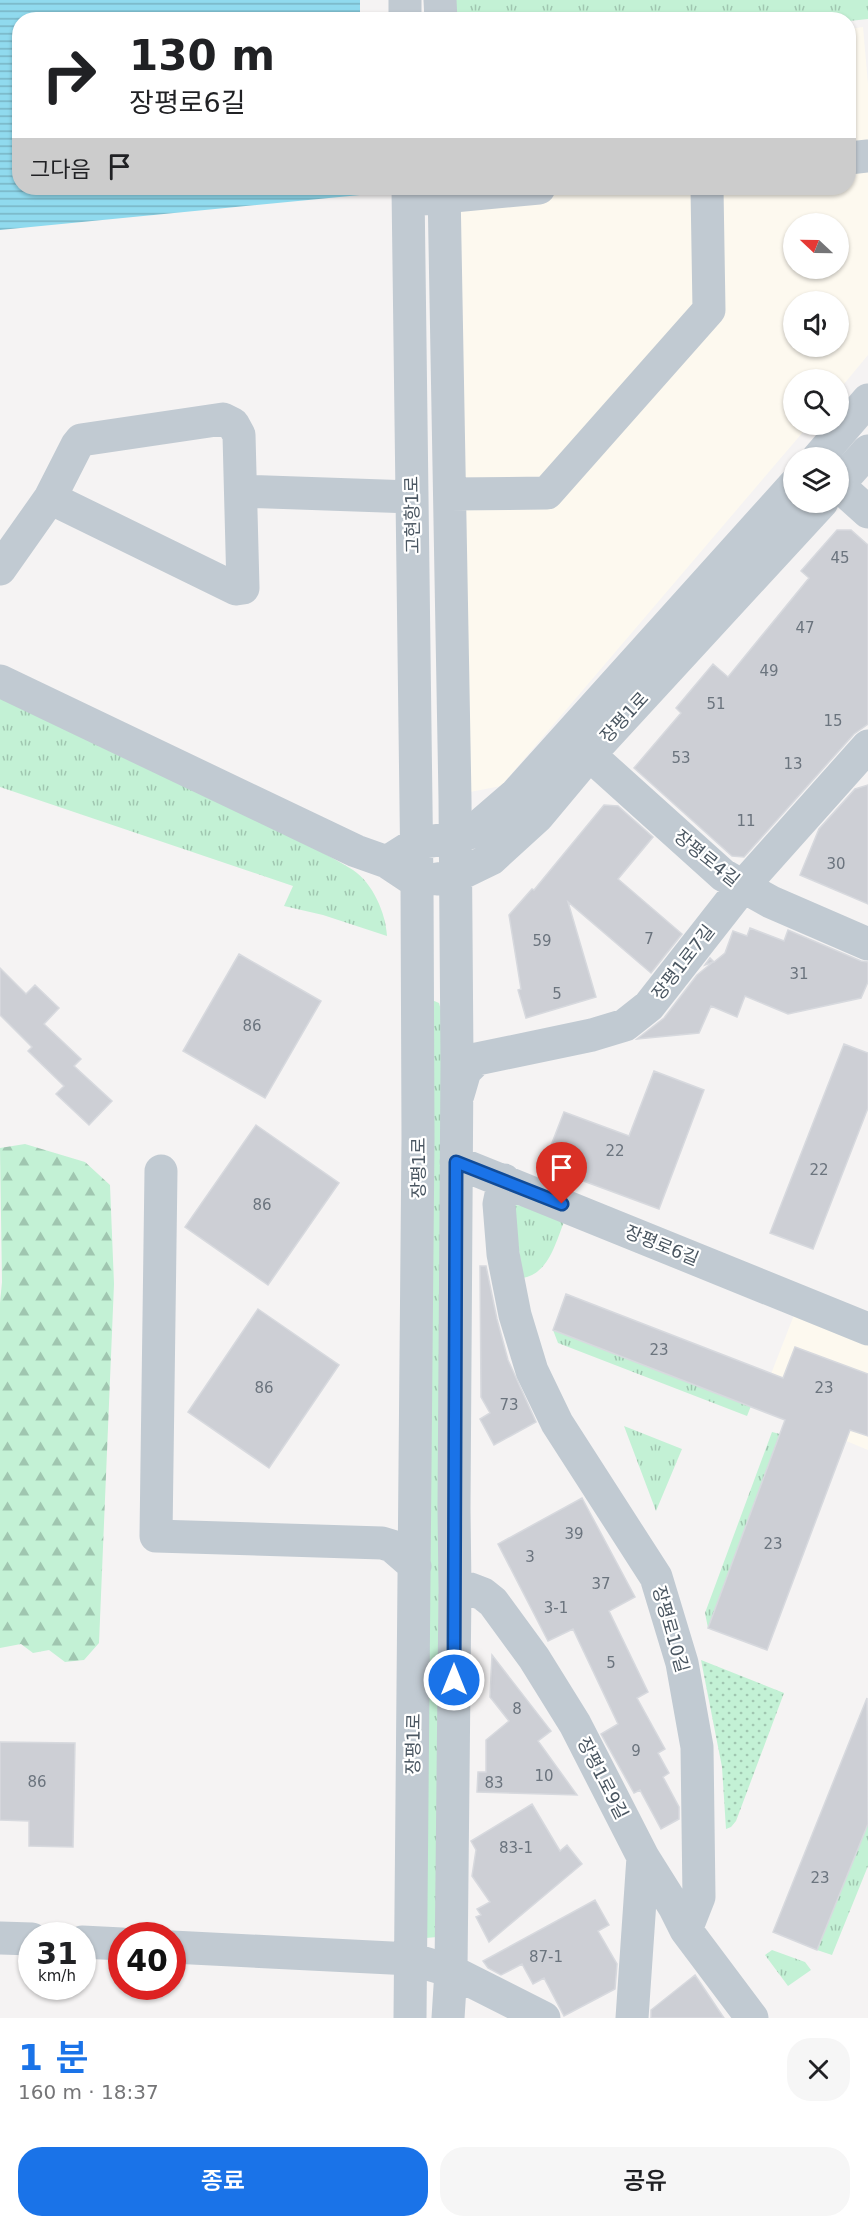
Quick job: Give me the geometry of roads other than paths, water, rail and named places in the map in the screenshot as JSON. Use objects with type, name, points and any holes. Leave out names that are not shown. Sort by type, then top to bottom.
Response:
[{"type":"street","name":"고현항1로","points":[[408,195],[417,882]]},
{"type":"street","points":[[444,195],[457,1060],[455,1588],[451,1971],[448,2018]]},
{"type":"street","points":[[450,494],[547,494],[709,310],[707,195]]},
{"type":"street","points":[[827,447],[868,400]]},
{"type":"street","points":[[0,569],[50,498],[77,445],[83,439],[223,419],[233,424],[239,435],[244,585],[238,590],[50,498]]},
{"type":"street","points":[[849,473],[868,451]]},
{"type":"street","points":[[241,492],[412,496]]},
{"type":"street","points":[[849,495],[868,512]]},
{"type":"street","name":"장평1로","points":[[410,2018],[416,1508],[417,882],[456,876],[491,859],[538,816],[579,746],[783,498]]},
{"type":"street","name":"장평1로","points":[[417,843],[455,838],[471,832],[579,746],[811,513]]},
{"type":"street","points":[[0,681],[356,851],[387,862],[417,882]]},
{"type":"street","name":"장평로4길","points":[[579,746],[723,875],[771,902],[868,944]]},
{"type":"street","name":"장평1로7길","points":[[457,1100],[465,1071],[477,1059],[592,1035],[625,1024],[649,1006],[743,886],[863,759]]},
{"type":"street","points":[[456,948],[467,910],[477,890],[511,841]]},
{"type":"street","points":[[387,862],[417,843]]},
{"type":"street","name":"장평로6길","points":[[456,1162],[868,1329]]},
{"type":"street","points":[[156,1530],[161,1171]]},
{"type":"street","name":"장평로10길","points":[[504,1180],[499,1204],[503,1254],[515,1315],[532,1371],[557,1423],[656,1577],[682,1663],[697,1747],[699,1897],[686,1930]]},
{"type":"street","points":[[156,1530],[382,1529],[401,1521],[416,1508]]},
{"type":"street","points":[[156,1530],[382,1543],[392,1546],[415,1566]]},
{"type":"street","name":"장평1로9길","points":[[455,1588],[476,1591],[493,1602],[534,1658],[575,1724],[643,1857],[686,1930]]},
{"type":"street","points":[[632,2018],[643,1857]]},
{"type":"street","points":[[686,1930],[752,2018]]},
{"type":"street","points":[[0,1938],[18,1939]]},
{"type":"street","points":[[186,1948],[411,1959],[451,1971],[544,2018]]},
{"type":"water","points":[[0,0],[360,0],[360,12],[12,12],[12,195],[360,195],[0,230]]}]
